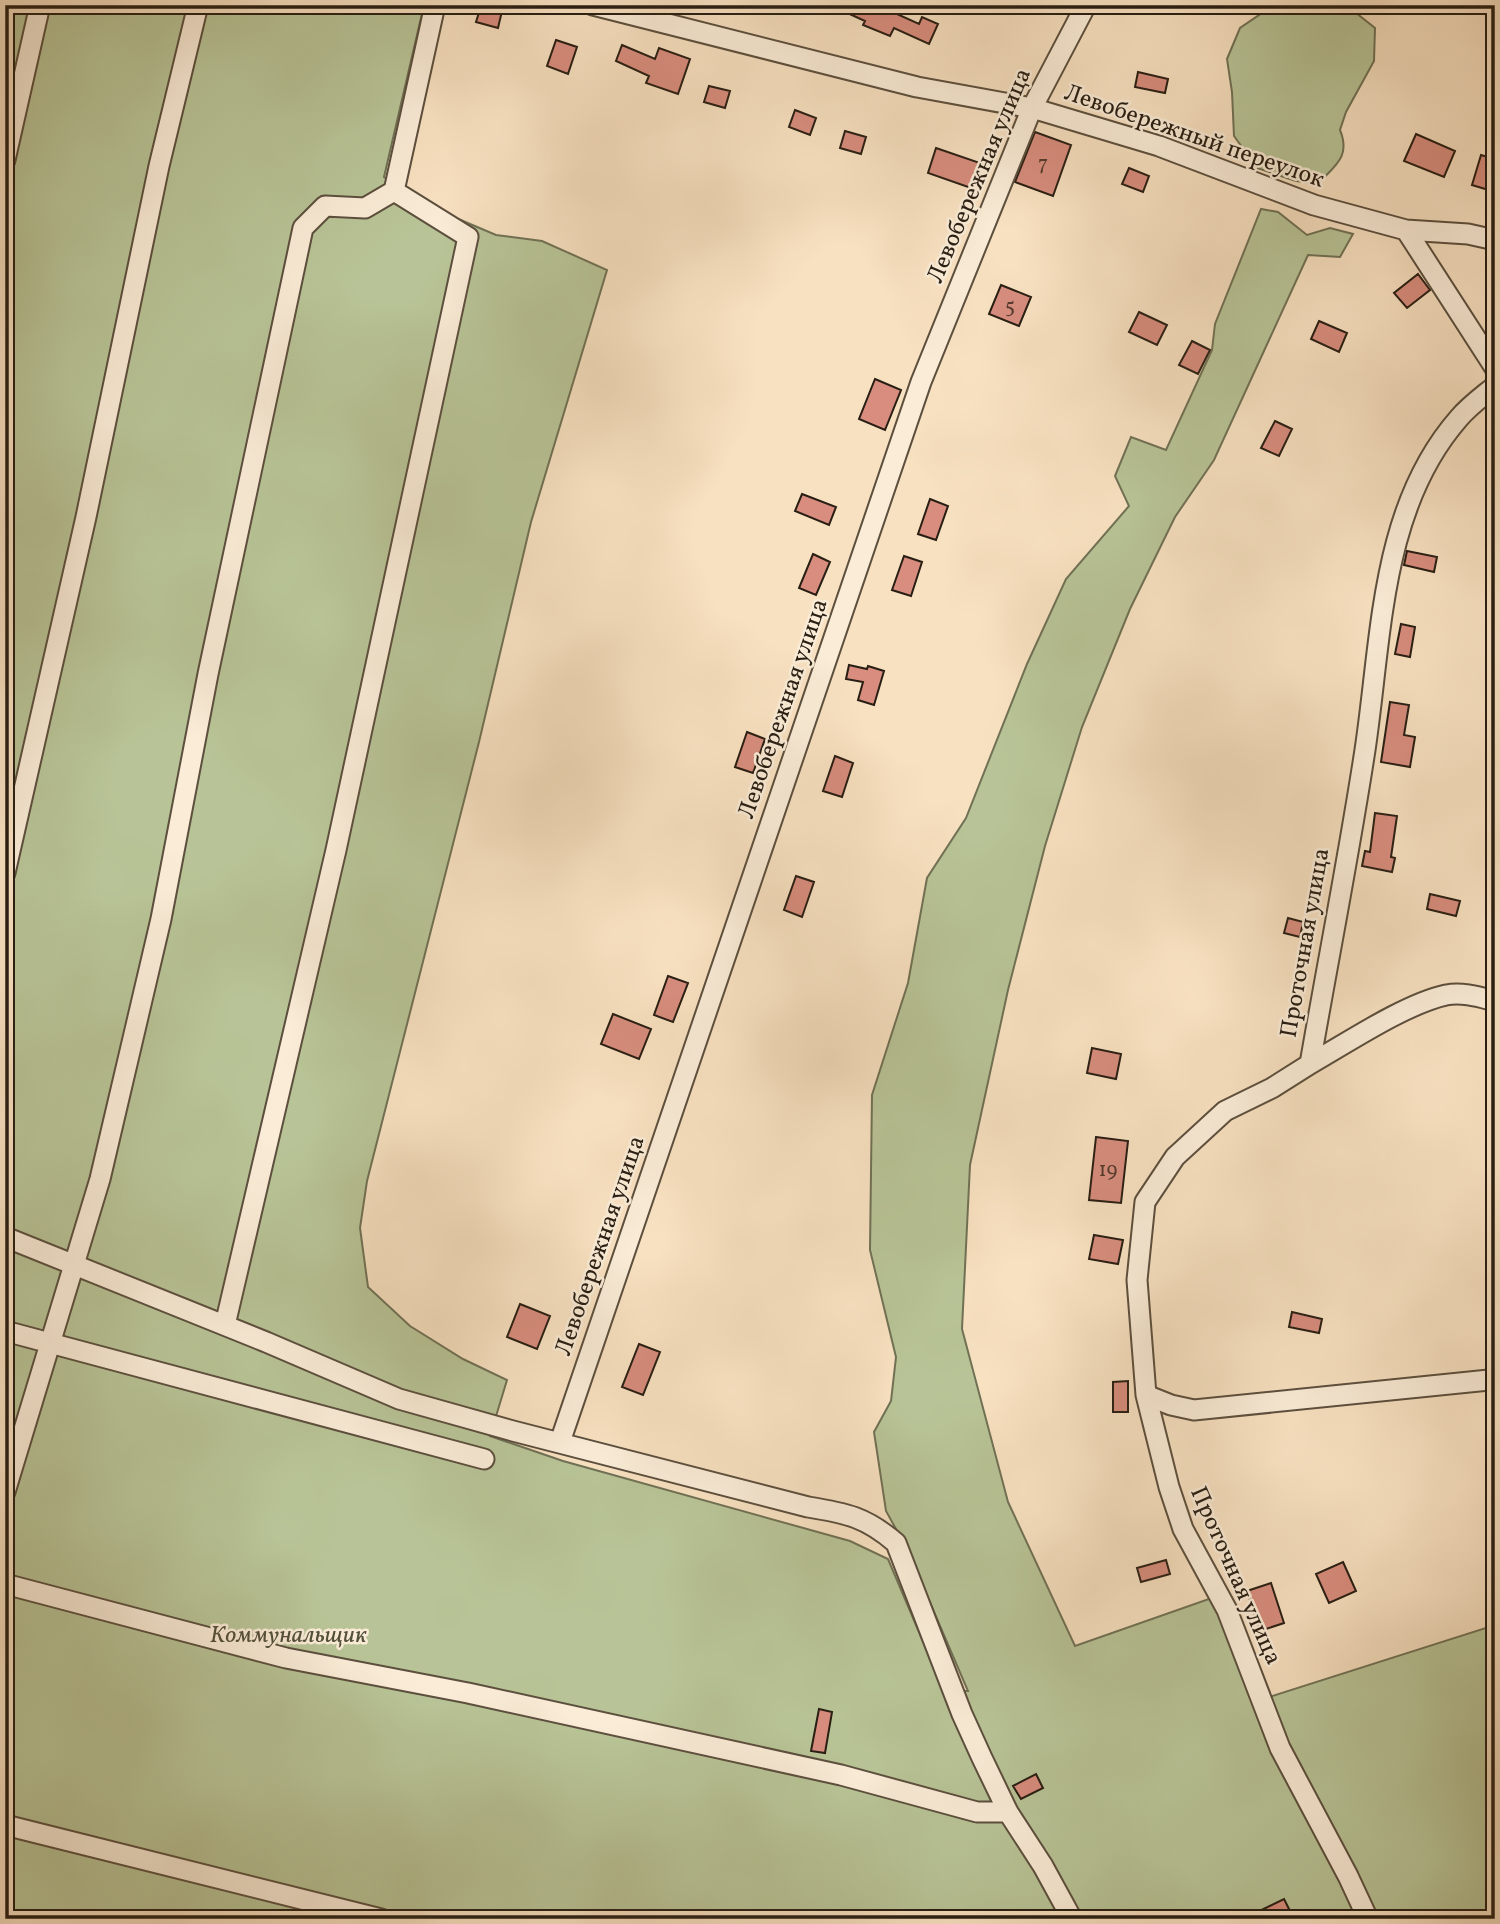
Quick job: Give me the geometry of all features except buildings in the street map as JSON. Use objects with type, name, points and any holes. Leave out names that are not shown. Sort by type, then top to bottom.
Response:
[{"type":"street","points":[[5,160],[40,5]]},
{"type":"street","points":[[5,873],[86,517],[159,166],[198,5]]},
{"type":"street","points":[[5,1492],[100,1180],[161,919],[208,674],[303,228],[325,206],[365,208],[394,191],[435,5]]},
{"type":"street","name":"Левобережный переулок","points":[[593,5],[917,87],[1032,108],[1159,146],[1314,205],[1406,230],[1468,234],[1495,240]]},
{"type":"street","name":"Левобережная улица","points":[[560,1442],[921,382],[1032,108],[1086,5]]},
{"type":"street","points":[[225,1325],[336,850],[468,237],[394,191]]},
{"type":"street","points":[[1406,230],[1495,369]]},
{"type":"street","name":"Проточная улица","points":[[1368,1919],[1349,1876],[1280,1748],[1227,1610],[1183,1529],[1169,1487],[1146,1395],[1137,1280],[1145,1202],[1175,1157],[1225,1111],[1272,1088],[1310,1064],[1365,751],[1387,578],[1405,513],[1426,465],[1459,417],[1495,386]]},
{"type":"street","points":[[1310,1064],[1413,1007],[1447,995],[1463,994],[1495,1001]]},
{"type":"street","points":[[5,1237],[225,1325],[398,1399],[836,1512],[877,1526],[895,1543],[962,1714],[1008,1812],[1043,1866],[1072,1919]]},
{"type":"street","points":[[5,1331],[484,1459]]},
{"type":"street","points":[[1146,1395],[1194,1410],[1489,1380],[1495,1377]]},
{"type":"street","points":[[5,1584],[286,1658],[468,1693],[841,1775],[976,1812],[1008,1812]]},
{"type":"street","points":[[5,1825],[381,1919]]},
{"type":"green space","name":"Коммунальщик","points":[[5,5],[424,5],[384,177],[456,218],[496,235],[542,241],[607,270],[531,522],[479,742],[367,1181],[360,1228],[368,1287],[410,1326],[463,1359],[507,1380],[490,1436],[563,1461],[850,1541],[888,1559],[944,1691],[968,1691],[907,1549],[886,1511],[874,1432],[891,1401],[896,1357],[870,1250],[872,1095],[908,983],[927,878],[966,818],[1027,664],[1066,579],[1129,506],[1115,476],[1131,437],[1166,450],[1212,350],[1215,324],[1261,209],[1278,212],[1307,235],[1330,228],[1353,234],[1340,257],[1308,255],[1214,460],[1175,517],[1130,609],[1082,727],[1045,846],[1008,990],[970,1165],[962,1329],[1008,1502],[1075,1646],[1226,1593],[1269,1697],[1495,1625],[1495,1919],[5,1919]]},
{"type":"green space","points":[[1277,5],[1346,5],[1375,28],[1374,61],[1346,112],[1340,130],[1344,147],[1342,154],[1318,184],[1296,181],[1257,168],[1234,136],[1227,59],[1240,28]]}]
